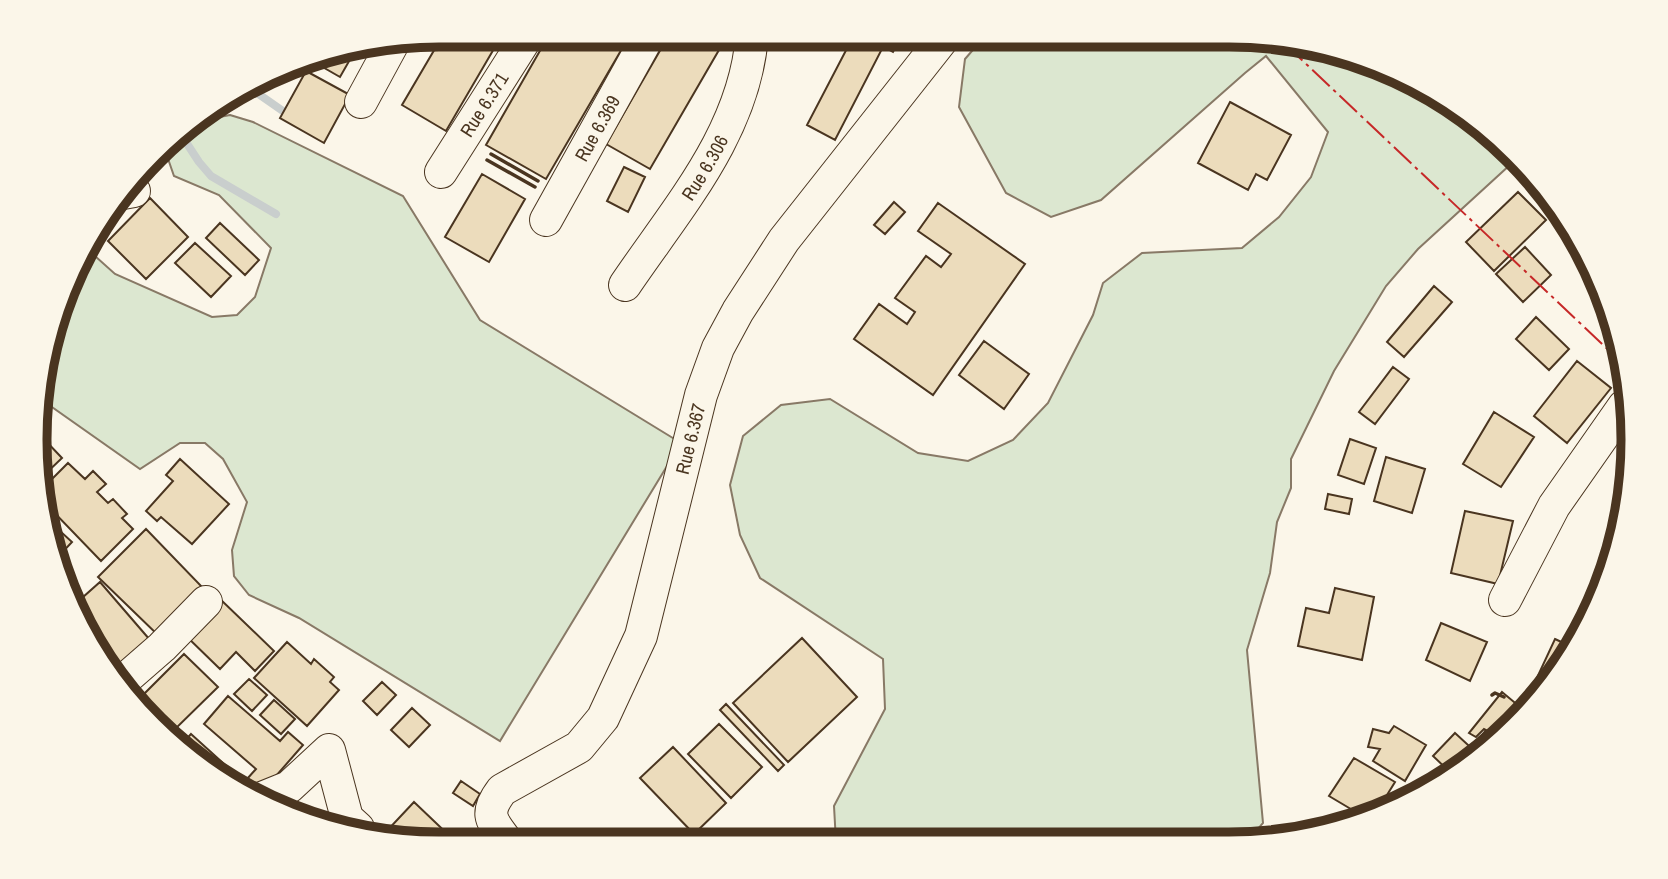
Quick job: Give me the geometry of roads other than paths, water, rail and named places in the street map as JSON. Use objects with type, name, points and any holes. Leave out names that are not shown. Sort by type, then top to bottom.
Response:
[{"type":"street","name":"Rue 6.371","points":[[442,172],[520,47]]},
{"type":"street","name":"Rue 6.369","points":[[546,220],[642,47]]},
{"type":"street","name":"Rue 6.306","points":[[625,285],[717,151],[738,102],[749,47]]},
{"type":"street","name":"Rue 6.367","points":[[500,832],[491,819],[490,812],[497,796],[502,790],[579,747],[593,733],[603,718],[641,636],[701,395],[718,348],[738,311],[784,240],[936,47]]},
{"type":"street","points":[[361,102],[389,51]]},
{"type":"street","points":[[1505,600],[1554,506],[1620,411]]},
{"type":"street","points":[[128,678],[162,648],[206,602]]},
{"type":"street","points":[[272,794],[289,787],[329,750],[347,818],[350,821]]},
{"type":"waterway","points":[[257,93],[290,116]]},
{"type":"waterway","points":[[185,141],[211,176],[276,214]]}]
